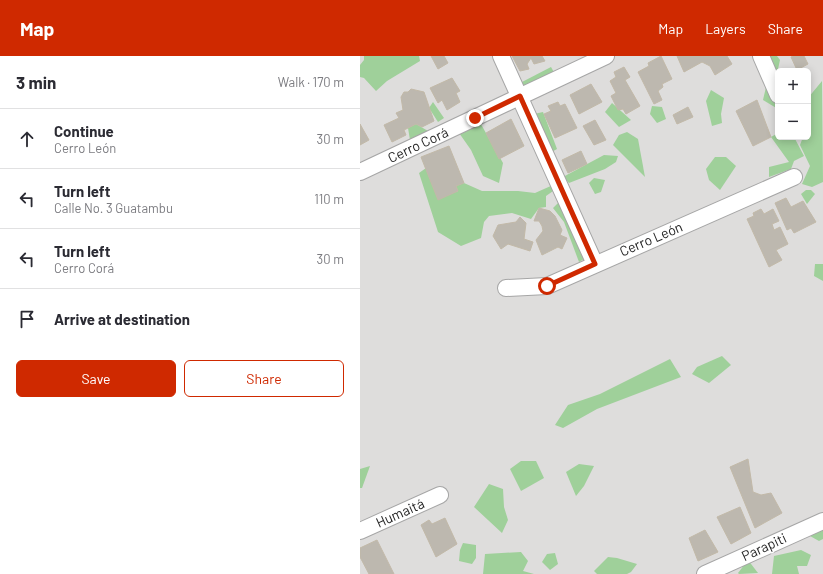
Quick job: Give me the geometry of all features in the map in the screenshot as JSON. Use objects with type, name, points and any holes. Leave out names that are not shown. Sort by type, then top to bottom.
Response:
[{"type":"street","points":[[500,56],[520,96],[595,264]]},
{"type":"street","name":"Cerro Corá","points":[[360,172],[606,56]]},
{"type":"street","points":[[761,56],[775,88]]},
{"type":"street","name":"Cerro León","points":[[506,288],[547,286],[794,177]]},
{"type":"street","name":"Humaitá","points":[[360,531],[440,495]]},
{"type":"street","name":"Parapiti","points":[[705,574],[823,521]]},
{"type":"shaded area","points":[[360,56],[823,56],[823,574],[360,574]]},
{"type":"green space","points":[[364,56],[419,56],[420,61],[387,81],[376,91],[364,78],[360,77],[360,65],[364,60]]},
{"type":"green space","points":[[765,56],[777,56],[780,60],[778,68],[775,68],[775,72],[772,74]]},
{"type":"green space","points":[[551,67],[555,74],[524,87],[522,82]]},
{"type":"green space","points":[[822,81],[823,182],[812,187],[802,184],[810,166],[800,145],[802,140],[811,140],[811,94]]},
{"type":"green space","points":[[766,87],[775,95],[775,107],[763,100]]},
{"type":"green space","points":[[711,90],[724,98],[721,114],[722,123],[712,126],[706,101]]},
{"type":"green space","points":[[433,102],[444,118],[438,122],[429,108]]},
{"type":"green space","points":[[612,103],[631,120],[619,127],[605,112]]},
{"type":"green space","points":[[652,106],[662,107],[666,119],[657,123],[650,114]]},
{"type":"green space","points":[[543,112],[557,149],[546,155],[534,114]]},
{"type":"green space","points":[[478,119],[503,163],[499,183],[483,176],[471,150],[457,130]]},
{"type":"green space","points":[[416,124],[428,131],[410,140],[408,128]]},
{"type":"green space","points":[[627,132],[638,139],[645,177],[613,145],[619,135]]},
{"type":"green space","points":[[775,135],[775,140],[796,140],[804,156],[794,161],[791,169],[769,177],[769,167],[789,162],[771,137]]},
{"type":"green space","points":[[604,155],[618,156],[616,162],[605,169],[569,183],[563,177]]},
{"type":"green space","points":[[715,157],[726,157],[736,166],[720,190],[709,180],[706,169]]},
{"type":"green space","points":[[426,168],[438,199],[458,191],[456,186],[464,183],[482,191],[518,191],[535,193],[553,185],[556,189],[546,196],[546,207],[539,208],[531,219],[512,213],[489,216],[484,222],[481,238],[461,246],[438,232],[419,173]]},
{"type":"green space","points":[[594,178],[605,180],[601,192],[595,194],[589,183]]},
{"type":"green space","points":[[806,190],[811,190],[815,194],[807,204],[801,194]]},
{"type":"green space","points":[[560,201],[591,255],[579,262],[564,222],[553,208]]},
{"type":"green space","points":[[815,264],[823,264],[823,281],[814,276]]},
{"type":"green space","points":[[722,356],[731,365],[709,383],[692,374],[697,367]]},
{"type":"green space","points":[[670,359],[681,377],[597,409],[563,428],[555,425],[568,405],[600,394]]},
{"type":"green space","points":[[521,461],[536,461],[544,478],[521,491],[510,469]]},
{"type":"green space","points":[[579,464],[594,466],[584,486],[576,496],[566,472]]},
{"type":"green space","points":[[370,466],[362,488],[360,488],[360,469]]},
{"type":"green space","points":[[489,484],[503,489],[504,507],[508,520],[502,533],[474,507]]},
{"type":"green space","points":[[823,526],[823,539],[819,541],[810,536]]},
{"type":"green space","points":[[463,543],[476,545],[476,558],[472,564],[459,561],[460,550]]},
{"type":"green space","points":[[801,550],[811,555],[807,566],[797,566],[799,574],[772,574],[774,556]]},
{"type":"green space","points":[[521,552],[528,561],[523,571],[534,574],[483,574],[485,554]]},
{"type":"green space","points":[[555,553],[558,564],[550,570],[542,562],[547,554]]},
{"type":"green space","points":[[608,557],[637,564],[631,572],[627,574],[597,574],[594,571]]},
{"type":"green space","points":[[748,560],[758,573],[739,574],[738,573]]},
{"type":"building","points":[[431,56],[444,56],[448,63],[438,69]]},
{"type":"building","points":[[512,56],[542,56],[545,61],[534,64],[531,58],[527,64],[529,69],[520,71]]},
{"type":"building","points":[[661,56],[672,79],[662,84],[663,87],[658,91],[662,100],[654,104],[638,72],[649,66],[648,63]]},
{"type":"building","points":[[677,56],[727,56],[732,64],[715,75],[710,66],[702,62],[684,72]]},
{"type":"building","points":[[804,56],[808,64],[801,68],[796,68],[791,57]]},
{"type":"building","points":[[624,67],[630,77],[625,80],[640,106],[626,114],[623,109],[618,110],[611,96],[616,93],[610,81],[616,77],[614,72]]},
{"type":"building","points":[[452,78],[460,91],[456,93],[460,102],[447,110],[442,100],[438,103],[430,88]]},
{"type":"building","points":[[591,84],[602,102],[579,114],[570,95]]},
{"type":"building","points":[[411,89],[424,92],[434,121],[422,127],[416,124],[404,130],[406,135],[392,142],[384,125],[399,118],[396,113],[403,110],[401,97],[404,92],[408,92]]},
{"type":"building","points":[[757,100],[771,137],[753,146],[736,111]]},
{"type":"building","points":[[558,102],[560,106],[565,104],[577,128],[555,138],[544,114],[551,111],[548,106]]},
{"type":"building","points":[[688,107],[693,117],[677,124],[673,115]]},
{"type":"building","points":[[511,119],[524,146],[499,159],[486,133]]},
{"type":"building","points":[[595,120],[606,140],[594,145],[583,126]]},
{"type":"building","points":[[360,124],[369,140],[360,145]]},
{"type":"building","points":[[449,146],[464,183],[456,186],[458,191],[438,200],[421,157]]},
{"type":"building","points":[[581,151],[587,164],[568,173],[562,160]]},
{"type":"building","points":[[786,198],[791,207],[803,201],[816,222],[794,233],[791,228],[787,230],[775,203]]},
{"type":"building","points":[[539,208],[550,211],[555,216],[562,230],[560,235],[567,238],[562,249],[558,247],[542,255],[536,240],[543,231],[542,226],[539,221],[534,221]]},
{"type":"building","points":[[761,209],[764,214],[773,209],[779,221],[772,224],[774,230],[780,227],[788,244],[776,250],[782,260],[769,267],[747,219],[754,216],[753,213]]},
{"type":"building","points":[[520,217],[526,223],[524,239],[533,242],[530,251],[508,244],[501,249],[493,236],[498,225],[516,222]]},
{"type":"building","points":[[748,459],[753,492],[761,495],[771,493],[782,513],[755,528],[730,467]]},
{"type":"building","points":[[740,507],[751,533],[731,544],[717,517]]},
{"type":"building","points":[[445,518],[457,544],[436,557],[421,525],[429,520],[432,524]]},
{"type":"building","points":[[705,530],[718,552],[698,561],[689,538]]},
{"type":"building","points":[[377,540],[394,574],[369,574],[360,557],[360,548]]},
{"type":"route","points":[[475,118],[520,96],[595,264],[547,286]]}]
